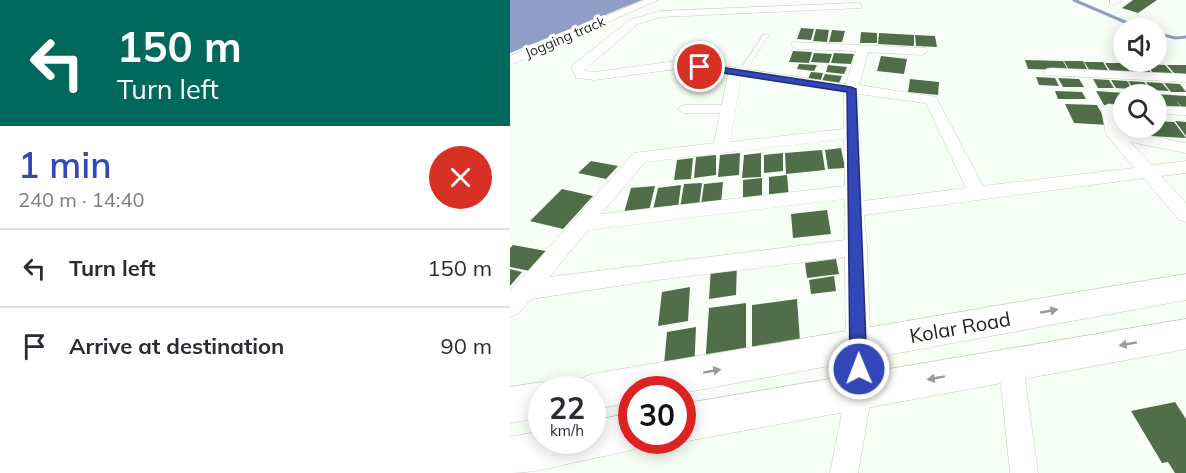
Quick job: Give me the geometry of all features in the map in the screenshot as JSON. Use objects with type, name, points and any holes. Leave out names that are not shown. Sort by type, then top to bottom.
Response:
[{"type":"main road","name":"Kolar Road","points":[[606,390],[1186,287]]},
{"type":"main road","points":[[696,421],[1186,334]]},
{"type":"main road","points":[[510,405],[528,402]]},
{"type":"main road","points":[[510,456],[528,452]]},
{"type":"street","name":"Jogging track","points":[[510,61],[653,0]]},
{"type":"street","points":[[857,6],[660,14],[634,22],[578,68],[581,75],[595,76],[683,64],[931,100],[978,194]]},
{"type":"street","points":[[797,45],[922,51]]},
{"type":"street","points":[[844,473],[859,392],[857,247],[851,89],[863,49]]},
{"type":"street","points":[[721,148],[738,72]]},
{"type":"street","points":[[1051,72],[1186,78]]},
{"type":"street","points":[[1113,108],[1108,108],[1113,130]]},
{"type":"street","points":[[684,109],[729,109]]},
{"type":"street","points":[[1167,110],[1186,111]]},
{"type":"street","points":[[510,307],[640,157],[853,133]]},
{"type":"street","points":[[1117,138],[1186,215]]},
{"type":"street","points":[[1135,138],[1186,148]]},
{"type":"street","points":[[580,224],[855,200],[978,194],[1186,167]]},
{"type":"street","points":[[525,290],[657,271],[857,247]]},
{"type":"street","points":[[1011,365],[1024,473]]},
{"type":"lane","points":[[738,72],[766,35]]},
{"type":"water","points":[[510,0],[642,0],[510,53]]},
{"type":"building","points":[[1133,0],[1157,0],[1138,13],[1122,8]]},
{"type":"building","points":[[801,28],[814,29],[811,40],[797,39]]},
{"type":"building","points":[[816,29],[829,30],[827,42],[813,41]]},
{"type":"building","points":[[832,30],[845,31],[842,42],[829,42]]},
{"type":"building","points":[[861,32],[877,33],[877,43],[860,43]]},
{"type":"building","points":[[879,33],[914,35],[914,46],[878,44]]},
{"type":"building","points":[[915,35],[935,36],[937,47],[916,46]]},
{"type":"building","points":[[793,51],[812,52],[809,63],[789,62]]},
{"type":"building","points":[[814,53],[832,54],[829,63],[811,62]]},
{"type":"building","points":[[834,53],[854,54],[851,64],[831,63]]},
{"type":"building","points":[[881,56],[907,59],[904,74],[877,71]]},
{"type":"building","points":[[1025,60],[1063,61],[1068,70],[1028,69]]},
{"type":"building","points":[[1064,61],[1083,61],[1088,71],[1069,70]]},
{"type":"building","points":[[1084,62],[1103,62],[1109,72],[1090,71]]},
{"type":"building","points":[[1105,63],[1113,63],[1113,72],[1131,73],[1111,72]]},
{"type":"building","points":[[799,64],[817,65],[814,71],[797,69]]},
{"type":"building","points":[[828,65],[847,67],[844,74],[826,72]]},
{"type":"building","points":[[1167,65],[1186,65],[1186,74],[1175,74]]},
{"type":"building","points":[[1167,67],[1173,74],[1153,73],[1167,72]]},
{"type":"building","points":[[811,72],[823,73],[821,80],[808,79]]},
{"type":"building","points":[[1151,72],[1152,74],[1132,73]]},
{"type":"building","points":[[825,74],[842,76],[839,83],[822,81]]},
{"type":"building","points":[[1036,77],[1055,78],[1059,86],[1039,85]]},
{"type":"building","points":[[1058,78],[1079,79],[1084,87],[1063,87]]},
{"type":"building","points":[[910,79],[939,82],[938,95],[908,92]]},
{"type":"building","points":[[1093,79],[1109,80],[1113,86],[1113,88],[1098,88]]},
{"type":"building","points":[[1111,80],[1127,81],[1129,84],[1114,84]]},
{"type":"building","points":[[1128,81],[1146,84],[1130,84]]},
{"type":"building","points":[[1146,82],[1163,84],[1148,84]]},
{"type":"building","points":[[1165,84],[1180,84],[1186,92],[1171,92]]},
{"type":"building","points":[[1055,91],[1082,92],[1086,99],[1058,99]]},
{"type":"building","points":[[1096,91],[1113,92],[1113,105],[1104,105]]},
{"type":"building","points":[[1167,95],[1186,96],[1186,109],[1183,109],[1176,100],[1182,109],[1167,108]]},
{"type":"building","points":[[1065,104],[1097,105],[1108,125],[1074,123]]},
{"type":"building","points":[[1175,121],[1186,122],[1186,136]]},
{"type":"building","points":[[1167,122],[1174,122],[1186,138],[1167,137]]},
{"type":"building","points":[[841,148],[845,168],[828,169],[825,150]]},
{"type":"building","points":[[822,150],[825,170],[786,174],[785,153]]},
{"type":"building","points":[[740,153],[739,175],[718,177],[720,155]]},
{"type":"building","points":[[761,153],[761,177],[742,178],[744,155]]},
{"type":"building","points":[[783,153],[783,171],[764,173],[764,155]]},
{"type":"building","points":[[716,155],[716,175],[694,178],[696,157]]},
{"type":"building","points":[[693,158],[691,179],[674,180],[677,160]]},
{"type":"building","points":[[591,161],[618,166],[606,179],[578,173]]},
{"type":"building","points":[[787,175],[789,198],[769,200],[769,177]]},
{"type":"building","points":[[762,178],[762,199],[743,202],[743,180]]},
{"type":"building","points":[[723,182],[721,203],[701,205],[704,184]]},
{"type":"building","points":[[702,183],[699,206],[680,208],[684,184]]},
{"type":"building","points":[[681,185],[678,208],[653,210],[658,188]]},
{"type":"building","points":[[655,186],[649,211],[624,213],[631,188]]},
{"type":"building","points":[[562,189],[593,196],[563,229],[530,221]]},
{"type":"building","points":[[827,210],[831,234],[793,238],[791,214]]},
{"type":"building","points":[[513,245],[546,251],[530,271],[510,267],[510,248]]},
{"type":"building","points":[[836,259],[839,274],[807,278],[805,263]]},
{"type":"building","points":[[737,264],[736,295],[709,299],[711,267]]},
{"type":"building","points":[[510,269],[522,272],[510,286]]},
{"type":"building","points":[[834,276],[836,291],[811,294],[809,280]]},
{"type":"building","points":[[690,287],[688,321],[658,326],[662,292]]},
{"type":"building","points":[[797,299],[801,355],[752,362],[752,305]]},
{"type":"building","points":[[746,303],[746,361],[705,367],[709,308]]},
{"type":"building","points":[[696,327],[694,371],[663,376],[667,332]]},
{"type":"building","points":[[1175,402],[1186,419],[1186,473],[1175,473],[1168,462],[1162,463],[1131,411]]},
{"type":"waterway","points":[[1074,0],[1116,18]]},
{"type":"waterway","points":[[1167,36],[1186,37]]},
{"type":"route","points":[[700,67],[851,89],[859,369]]}]
